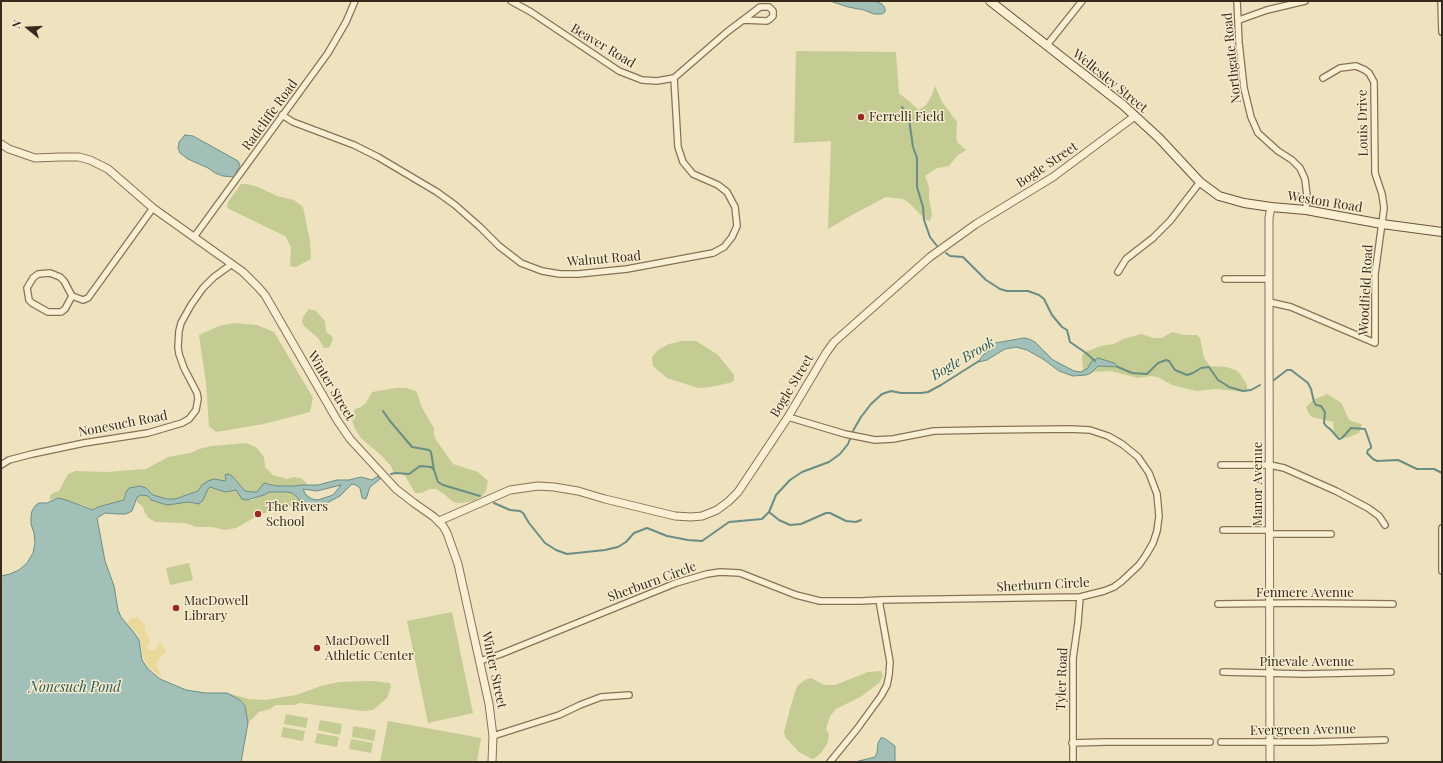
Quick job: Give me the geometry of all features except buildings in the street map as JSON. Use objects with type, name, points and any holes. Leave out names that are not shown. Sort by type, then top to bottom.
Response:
[{"type":"main road","name":"Wellesley Street","points":[[990,1],[1135,116],[1207,188]]},
{"type":"main road","name":"Weston Road","points":[[1207,188],[1227,199],[1271,207],[1306,210],[1382,224],[1442,232]]},
{"type":"street","name":"Radcliffe Road","points":[[194,237],[328,53],[346,22],[355,1]]},
{"type":"street","name":"Beaver Road","points":[[511,1],[531,12],[619,71],[642,80],[657,81],[674,78]]},
{"type":"street","points":[[1046,45],[1082,1]]},
{"type":"street","name":"Northgate Road","points":[[1237,1],[1239,43],[1244,88],[1251,117],[1258,133],[1300,168],[1305,179],[1307,196],[1306,210]]},
{"type":"street","points":[[1239,20],[1267,10],[1305,1]]},
{"type":"street","points":[[1441,1],[1442,32]]},
{"type":"street","points":[[674,78],[743,20],[760,7],[769,7],[773,11],[773,16],[767,21],[743,20]]},
{"type":"street","name":"Louis Drive","points":[[1323,78],[1340,68],[1351,66],[1356,66],[1365,70],[1372,77],[1374,88],[1375,173],[1384,201],[1382,224]]},
{"type":"street","name":"Walnut Road","points":[[282,115],[293,122],[366,151],[438,192],[456,205],[499,246],[521,263],[542,271],[560,274],[578,274],[627,269],[713,253],[724,247],[732,237],[736,226],[735,207],[726,192],[718,185],[693,174],[682,162],[678,147],[674,78]]},
{"type":"street","name":"Bogle Street","points":[[439,521],[510,490],[538,486],[578,491],[675,516],[702,516],[717,510],[738,492],[788,417],[822,358],[834,342],[930,257],[976,224],[1053,177],[1135,116]]},
{"type":"street","name":"Winter Street","points":[[1,144],[8,149],[35,158],[64,156],[90,160],[108,169],[153,208],[251,279],[265,295],[337,420],[356,446],[396,488],[439,521],[447,533],[456,557],[489,704],[493,736],[492,762]]},
{"type":"street","points":[[1118,272],[1126,259],[1154,238],[1170,222],[1200,182]]},
{"type":"street","name":"Manor Avenue","points":[[1270,762],[1269,218],[1271,207]]},
{"type":"street","points":[[72,296],[65,309],[61,312],[48,312],[29,300],[27,288],[33,278],[38,274],[50,273],[60,277],[64,281],[72,296],[83,300],[88,298],[153,208]]},
{"type":"street","name":"Woodfield Road","points":[[1269,302],[1291,307],[1375,343],[1375,274],[1382,224]]},
{"type":"street","name":"Nonesuch Road","points":[[1,465],[10,460],[32,454],[84,443],[148,433],[182,423],[189,419],[196,410],[198,399],[197,393],[184,368],[179,354],[179,331],[181,323],[203,288],[214,277],[232,264]]},
{"type":"street","points":[[1225,279],[1269,279]]},
{"type":"street","name":"Sherburn Circle","points":[[480,661],[501,654],[676,583],[707,574],[720,572],[740,573],[783,591],[808,599],[820,601],[1080,596],[1094,594],[1114,587],[1130,574],[1146,555],[1153,543],[1157,531],[1159,516],[1157,494],[1149,473],[1138,457],[1122,444],[1108,436],[1090,430],[934,431],[884,440],[858,438],[788,417]]},
{"type":"street","points":[[1221,466],[1270,465],[1284,468],[1336,491],[1374,512],[1386,525]]},
{"type":"street","points":[[1442,528],[1442,571]]},
{"type":"street","points":[[1223,530],[1331,534]]},
{"type":"street","name":"Tyler Road","points":[[1073,762],[1073,658],[1080,596]]},
{"type":"street","points":[[830,762],[857,729],[881,696],[887,685],[890,675],[890,662],[879,600]]},
{"type":"street","name":"Fenmere Avenue","points":[[1218,604],[1392,604]]},
{"type":"street","name":"Pinevale Avenue","points":[[1223,672],[1304,674],[1391,672]]},
{"type":"street","points":[[493,736],[559,715],[601,697],[628,695]]},
{"type":"street","name":"Evergreen Avenue","points":[[1221,742],[1385,740]]},
{"type":"street","points":[[1072,743],[1210,742]]},
{"type":"green space","name":"Ferrelli Field","points":[[796,51],[896,52],[899,93],[919,110],[926,105],[935,86],[942,102],[957,122],[956,138],[958,143],[966,150],[957,156],[949,166],[937,168],[925,176],[929,187],[932,215],[930,221],[926,220],[903,199],[886,197],[828,229],[831,141],[794,143]]},
{"type":"green space","points":[[241,184],[258,187],[277,196],[294,200],[303,207],[310,241],[311,259],[296,267],[290,266],[291,247],[285,236],[227,207],[228,202]]},
{"type":"green space","points":[[309,309],[316,311],[325,321],[326,332],[331,335],[333,339],[329,348],[324,348],[318,338],[304,326],[302,322],[303,317]]},
{"type":"green space","points":[[234,323],[257,325],[274,332],[313,398],[310,412],[264,424],[216,432],[209,426],[206,383],[199,335],[219,326]]},
{"type":"green space","points":[[1172,332],[1184,335],[1197,335],[1200,338],[1204,358],[1210,366],[1226,367],[1236,370],[1247,385],[1247,390],[1245,392],[1217,389],[1196,391],[1172,385],[1158,377],[1151,376],[1138,378],[1111,371],[1083,371],[1082,356],[1085,352],[1101,346],[1114,344],[1123,339],[1141,334],[1153,338],[1162,338]]},
{"type":"green space","points":[[682,341],[696,341],[718,355],[734,375],[734,381],[710,387],[698,388],[667,378],[653,366],[652,357],[658,350],[669,344]]},
{"type":"green space","points":[[406,388],[416,391],[421,406],[434,428],[436,440],[453,464],[478,472],[488,481],[486,491],[482,496],[474,501],[461,503],[453,502],[436,489],[429,489],[422,493],[415,493],[405,476],[399,473],[394,473],[391,466],[382,456],[361,438],[355,429],[351,418],[355,409],[366,403],[372,392]]},
{"type":"green space","points":[[1327,394],[1340,402],[1351,421],[1362,424],[1359,433],[1347,438],[1337,436],[1334,432],[1333,422],[1312,417],[1309,414],[1306,407],[1313,400]]},
{"type":"green space","points":[[246,443],[256,447],[264,457],[265,467],[273,475],[287,479],[294,477],[301,478],[308,485],[277,486],[269,483],[257,492],[252,492],[245,491],[236,481],[226,479],[225,481],[218,480],[202,485],[198,491],[175,499],[159,497],[153,495],[151,492],[126,492],[124,500],[98,507],[93,510],[86,506],[58,498],[50,500],[50,496],[53,493],[59,491],[68,474],[75,471],[107,472],[146,469],[168,457],[191,453],[211,446]]},
{"type":"green space","points":[[210,487],[219,490],[233,491],[236,489],[242,499],[252,500],[269,492],[287,492],[292,493],[301,503],[294,506],[282,507],[257,516],[236,528],[224,530],[213,527],[197,527],[185,523],[155,522],[149,518],[143,507],[136,501],[137,497],[141,495],[148,496],[151,500],[188,502],[194,504]]},
{"type":"green space","points":[[189,563],[193,580],[170,585],[166,568]]},
{"type":"green space","points":[[452,612],[473,713],[428,723],[407,621]]},
{"type":"green space","points":[[881,671],[883,675],[880,682],[862,696],[836,709],[830,716],[826,729],[829,735],[827,744],[821,753],[815,758],[812,759],[799,752],[785,737],[784,732],[797,686],[805,680],[811,678],[824,685],[835,685],[868,672]]},
{"type":"green space","points":[[372,681],[390,683],[391,687],[387,698],[373,710],[363,711],[300,703],[294,705],[276,705],[270,709],[259,712],[248,723],[245,706],[240,700],[227,693],[249,699],[265,700],[296,695],[321,686],[339,682]]},
{"type":"green space","points":[[286,714],[308,718],[306,728],[284,724]]},
{"type":"green space","points":[[320,720],[342,724],[340,735],[318,730]]},
{"type":"green space","points":[[388,721],[481,738],[477,762],[380,762]]},
{"type":"green space","points":[[353,726],[376,730],[374,741],[352,737]]},
{"type":"green space","points":[[283,727],[305,731],[303,741],[281,737]]},
{"type":"green space","points":[[317,733],[339,737],[337,747],[315,743]]},
{"type":"green space","points":[[351,739],[373,743],[371,753],[349,749]]},
{"type":"sand","points":[[131,618],[138,618],[145,625],[145,631],[151,643],[147,645],[148,650],[154,650],[160,642],[167,652],[161,656],[156,665],[162,677],[149,668],[144,659],[137,633],[127,624]]},
{"type":"water","points":[[830,1],[875,1],[882,4],[885,8],[885,12],[882,14],[874,14]]},
{"type":"water","points":[[185,135],[193,136],[238,161],[240,165],[234,177],[223,176],[215,173],[208,168],[188,159],[180,153],[178,148],[179,142]]},
{"type":"water","points":[[1024,338],[1035,342],[1053,360],[1074,371],[1081,372],[1088,368],[1091,362],[1098,358],[1114,363],[1119,367],[1098,366],[1091,373],[1086,375],[1073,376],[1059,371],[1043,359],[1027,350],[1016,347],[1005,349],[987,360],[978,362],[995,343]]},
{"type":"water","name":"Nonesuch Pond","points":[[228,474],[232,476],[245,491],[252,492],[257,492],[264,483],[277,486],[295,486],[318,485],[337,480],[349,480],[361,477],[372,480],[378,476],[380,479],[370,487],[366,499],[362,498],[360,488],[352,484],[340,496],[323,505],[315,506],[301,503],[292,493],[287,492],[269,492],[247,500],[242,499],[236,490],[226,492],[210,487],[199,504],[188,502],[167,505],[151,500],[148,496],[141,495],[137,497],[132,511],[126,514],[105,513],[97,518],[105,561],[114,586],[118,610],[121,617],[139,640],[142,660],[148,669],[160,679],[186,690],[205,693],[227,693],[240,700],[245,706],[248,723],[241,762],[1,762],[1,576],[19,570],[27,563],[33,553],[35,543],[31,517],[35,506],[39,503],[47,503],[58,498],[93,510],[98,507],[124,500],[126,492],[129,488],[140,486],[146,488],[153,495],[167,499],[175,499],[198,491],[202,485],[208,481],[214,479],[225,481],[225,475]],"holes":[[[341,485],[333,495],[318,500],[312,499],[306,495],[303,489],[317,491]]]},
{"type":"water","points":[[881,738],[884,738],[895,746],[895,762],[855,762],[875,757],[878,743]]},
{"type":"waterway","points":[[902,107],[909,119],[913,147],[917,158],[917,187],[923,207],[924,220],[930,237],[937,246]]},
{"type":"waterway","points":[[946,253],[950,256],[963,257],[986,280],[1000,289],[1007,291],[1028,291],[1039,295],[1044,299],[1052,315],[1062,327],[1067,330],[1070,342],[1095,361]]},
{"type":"waterway","name":"Bogle Brook","points":[[1118,367],[1132,373],[1147,374],[1158,363],[1166,360],[1169,361],[1175,370],[1187,375],[1201,368],[1209,367],[1218,380],[1229,387],[1243,391],[1251,390],[1260,385]]},
{"type":"waterway","name":"Bogle Brook","points":[[494,503],[510,510],[520,511],[523,513],[545,543],[556,550],[567,554],[605,550],[618,547],[626,542],[634,533],[647,528],[667,536],[702,541],[729,522],[762,519],[769,512],[776,495],[790,480],[802,472],[829,462],[840,454],[848,444],[861,417],[871,404],[882,394],[891,391],[901,393],[928,392],[979,361]]},
{"type":"waterway","name":"Bogle Brook","points":[[1274,380],[1287,370],[1291,370],[1308,383],[1314,402],[1316,405],[1321,406],[1325,412],[1324,423],[1326,426],[1339,439],[1342,438],[1351,428],[1365,429],[1371,446],[1367,453],[1373,459],[1377,461],[1398,460],[1417,469],[1434,469],[1442,473]]},
{"type":"waterway","points":[[383,411],[412,447],[429,450],[431,452],[434,470]]},
{"type":"waterway","name":"Bogle Brook","points":[[391,474],[409,474],[420,466],[431,467],[434,470],[438,482],[443,485],[480,496]]},
{"type":"waterway","points":[[769,512],[779,520],[790,525],[801,524],[826,513],[830,513],[846,521],[856,522],[861,520]]},
{"type":"place","name":"Ferrelli Field","points":[[861,117]]},
{"type":"place","name":"The Rivers School","points":[[258,514]]},
{"type":"place","name":"MacDowell Library","points":[[176,608]]},
{"type":"place","name":"MacDowell Athletic Center","points":[[317,648]]}]
